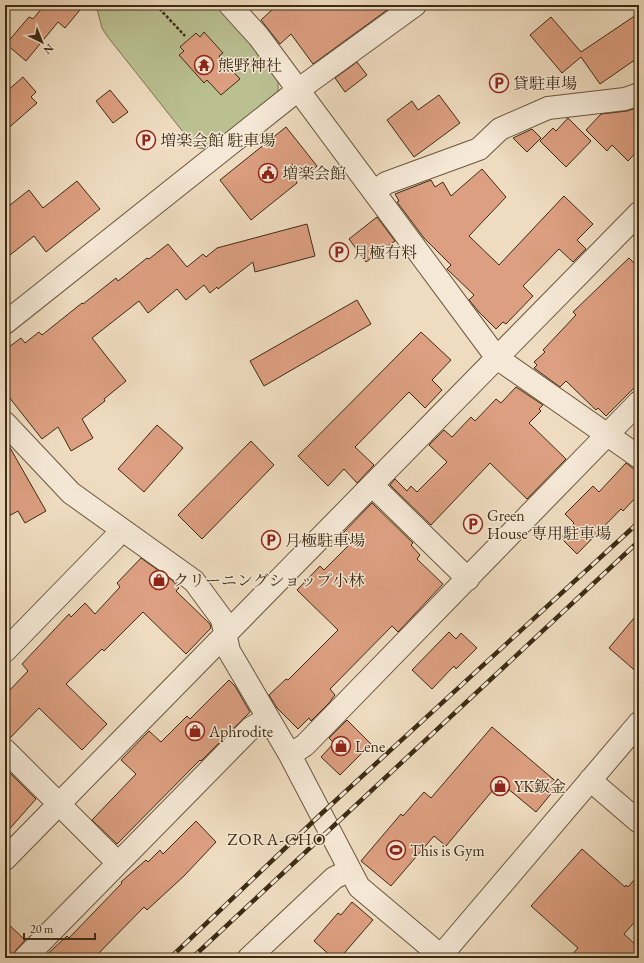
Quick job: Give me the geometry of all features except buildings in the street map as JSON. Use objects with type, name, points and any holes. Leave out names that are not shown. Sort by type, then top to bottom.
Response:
[{"type":"street","points":[[230,5],[259,38],[496,358],[639,457]]},
{"type":"street","points":[[5,323],[298,90],[415,5]]},
{"type":"street","points":[[374,192],[386,183],[479,149],[500,129],[548,108],[625,99],[639,94]]},
{"type":"street","points":[[5,859],[639,214]]},
{"type":"street","points":[[290,755],[305,746],[639,402]]},
{"type":"street","points":[[5,423],[71,493],[194,581],[222,618],[229,651],[290,755],[359,887],[440,957],[639,723]]},
{"type":"street","points":[[372,485],[468,579]]},
{"type":"street","points":[[5,651],[114,539],[121,529]]},
{"type":"street","points":[[25,958],[251,728],[268,718]]},
{"type":"street","points":[[5,750],[118,863]]},
{"type":"street","points":[[590,780],[639,822]]},
{"type":"street","points":[[249,958],[334,878],[350,870]]},
{"type":"path","points":[[156,5],[185,36]]},
{"type":"green space","points":[[96,5],[218,5],[256,47],[270,65],[277,77],[278,94],[209,149],[198,148],[191,142],[107,36],[102,28]]},
{"type":"railway","points":[[170,958],[321,814],[639,522]]},
{"type":"railway","points":[[192,958],[639,541]]},
{"type":"place","name":"熊野神社","points":[[204,65]]},
{"type":"place","name":"貸駐車場","points":[[499,83]]},
{"type":"place","name":"増楽会館 駐車場","points":[[146,140]]},
{"type":"place","name":"増楽会館","points":[[268,173]]},
{"type":"place","name":"月極有料","points":[[339,252]]},
{"type":"place","name":"Green House 専用駐車場","points":[[473,524]]},
{"type":"place","name":"月極駐車場","points":[[271,540]]},
{"type":"place","name":"クリーニングショップ小林","points":[[159,580]]},
{"type":"place","name":"Aphrodite","points":[[195,731]]},
{"type":"place","name":"Lene","points":[[341,746]]},
{"type":"place","name":"YK鈑金","points":[[500,786]]},
{"type":"place","name":"This is Gym","points":[[396,850]]},
{"type":"district","name":"ZORA-CHO","points":[[277,839]]}]
